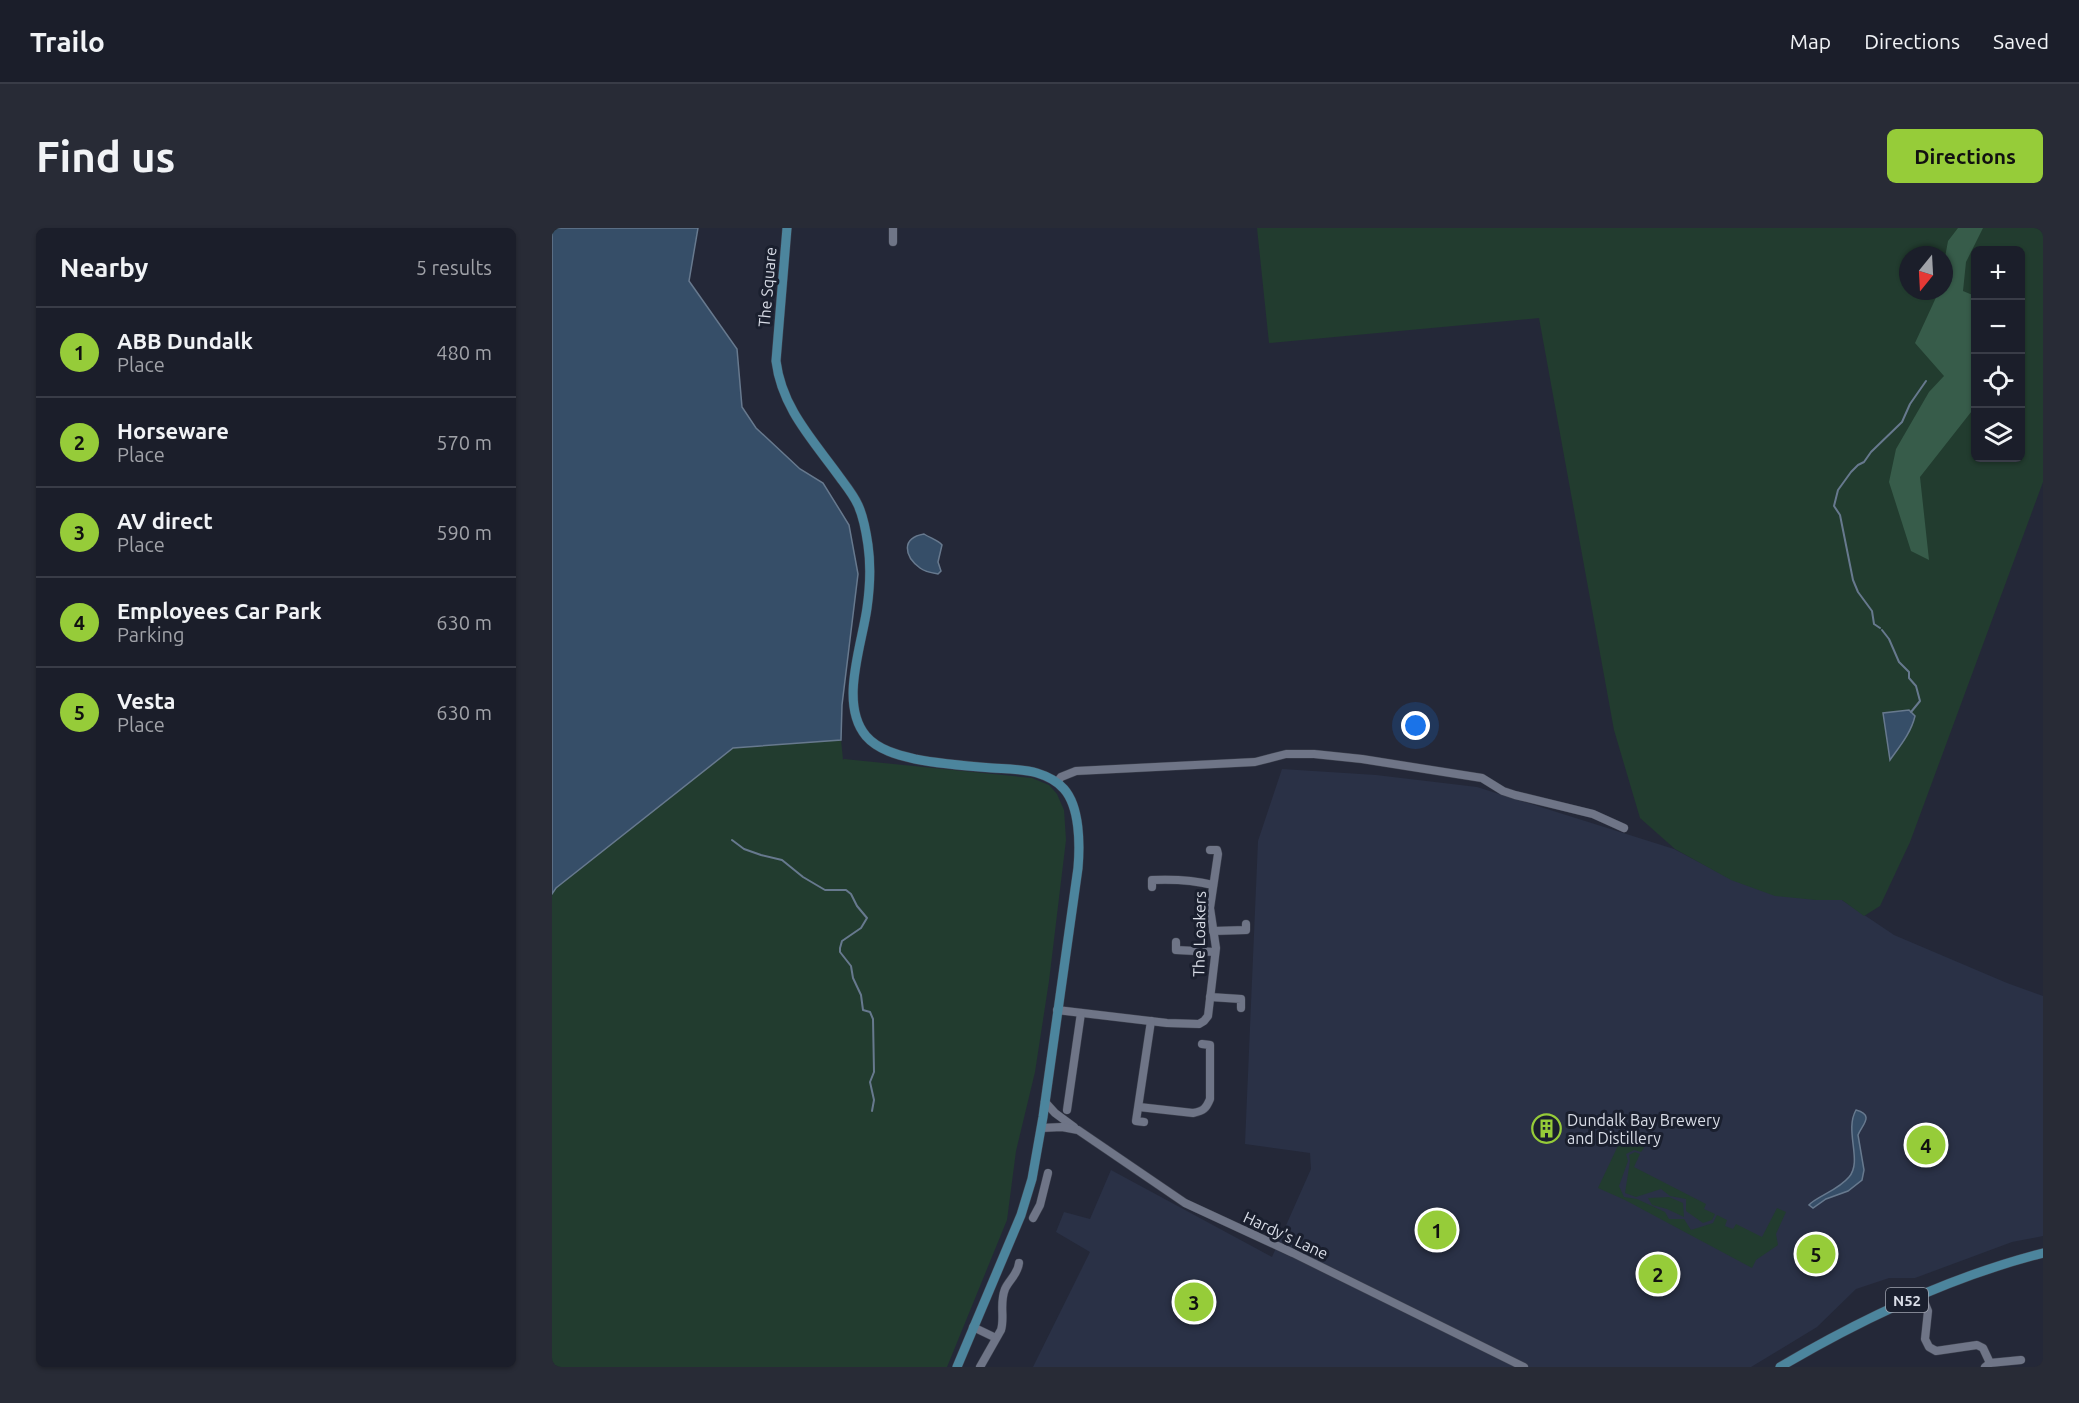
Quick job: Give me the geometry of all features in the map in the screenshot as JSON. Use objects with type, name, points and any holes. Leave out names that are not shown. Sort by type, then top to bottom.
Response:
[{"type":"main road","name":"The Square","points":[[787,228],[776,361],[778,381],[783,395],[806,431],[857,502],[864,518],[869,549],[868,608],[855,669],[855,709],[860,726],[866,736],[879,747],[909,757],[953,765],[1036,772],[1057,782]]},
{"type":"main road","points":[[957,1367],[1021,1215],[1030,1185],[1041,1128],[1079,849],[1078,832],[1071,801],[1066,790],[1057,782]]},
{"type":"main road","name":"N52","points":[[1780,1367],[1843,1331],[1921,1294],[1966,1276],[2043,1253]]},
{"type":"street","points":[[892,242],[893,228]]},
{"type":"street","points":[[1057,782],[1061,777],[1076,771],[1255,762],[1286,754],[1314,754],[1362,759],[1482,778],[1503,791],[1593,814],[1624,828]]},
{"type":"street","name":"The Loakers","points":[[1057,1010],[1151,1021],[1199,1024],[1204,1022],[1208,1016],[1215,952],[1210,908],[1217,850],[1210,850]]},
{"type":"street","points":[[1152,887],[1152,880],[1166,879],[1213,885]]},
{"type":"street","points":[[1213,931],[1246,930],[1246,924]]},
{"type":"street","points":[[1176,942],[1176,950],[1215,952]]},
{"type":"street","points":[[1210,997],[1241,999],[1241,1008]]},
{"type":"street","points":[[1067,1110],[1081,1013]]},
{"type":"street","points":[[1144,1122],[1136,1121],[1151,1021]]},
{"type":"street","points":[[1138,1107],[1202,1112],[1210,1099],[1210,1045],[1202,1044]]},
{"type":"street","points":[[1045,1102],[1055,1113],[1078,1130]]},
{"type":"street","name":"Hardy's Lane","points":[[1041,1128],[1062,1127],[1078,1130],[1185,1203],[1293,1253],[1524,1367]]},
{"type":"street","points":[[1033,1218],[1040,1205],[1048,1173]]},
{"type":"street","points":[[1030,1185],[1043,1192]]},
{"type":"street","points":[[980,1367],[988,1356],[1002,1325],[1000,1312],[1005,1289],[1016,1273],[1018,1263]]},
{"type":"street","points":[[1921,1294],[1928,1311],[1926,1343],[1936,1351],[1977,1345],[1983,1348],[1988,1365],[2021,1360]]},
{"type":"street","points":[[973,1327],[996,1338]]},
{"type":"shaded area","points":[[552,228],[698,228],[689,281],[737,349],[742,407],[756,428],[800,469],[823,483],[849,525],[858,574],[842,705],[841,740],[733,748],[556,888],[552,894]]},
{"type":"shaded area","points":[[924,534],[942,545],[938,562],[941,571],[938,574],[920,568],[908,553],[908,543],[911,539]]},
{"type":"shaded area","points":[[1909,710],[1915,716],[1911,728],[1890,760],[1883,713]]},
{"type":"shaded area","points":[[1282,769],[1376,775],[1477,787],[1674,849],[1731,879],[1816,900],[1842,900],[1894,935],[2043,996],[2043,1236],[2012,1242],[1915,1278],[1889,1278],[1856,1289],[1817,1327],[1751,1367],[1033,1367],[1090,1252],[1056,1232],[1064,1212],[1090,1219],[1111,1170],[1272,1257],[1311,1169],[1310,1153],[1245,1144],[1258,841]]},
{"type":"shaded area","points":[[1856,1110],[1862,1112],[1866,1117],[1858,1135],[1864,1170],[1862,1180],[1848,1191],[1826,1199],[1813,1208],[1809,1205],[1811,1203],[1841,1185],[1853,1170],[1852,1127]]},
{"type":"green space","points":[[552,228],[698,228],[689,281],[737,349],[742,407],[757,429],[800,469],[823,483],[849,525],[858,574],[842,705],[843,760],[1032,778],[1049,785],[1057,794],[1064,810],[1066,840],[1049,981],[1035,1072],[1016,1151],[1007,1220],[947,1367],[552,1367]]},
{"type":"green space","points":[[1257,228],[2043,228],[2043,482],[1910,842],[1880,906],[1864,916],[1842,900],[1775,896],[1731,880],[1675,849],[1640,818],[1614,730],[1539,318],[1269,343]]},
{"type":"green space","points":[[1958,228],[1983,228],[1974,246],[1971,246],[1966,262],[1963,291],[1971,294],[1971,412],[1920,477],[1929,560],[1911,551],[1889,482],[1896,449],[1929,392],[1944,376],[1915,343],[1935,300],[1953,300],[1953,246],[1947,246],[1948,241]]},
{"type":"green space","points":[[1623,1135],[1642,1144],[1644,1148],[1641,1152],[1634,1150],[1626,1154],[1628,1161],[1619,1186],[1624,1197],[1637,1199],[1665,1212],[1669,1219],[1684,1219],[1691,1230],[1713,1223],[1717,1215],[1727,1220],[1725,1226],[1733,1229],[1736,1224],[1762,1237],[1777,1208],[1786,1212],[1776,1234],[1778,1245],[1756,1260],[1752,1268],[1598,1188]]},
{"type":"green space","points":[[1635,1152],[1640,1154],[1634,1167],[1706,1204],[1704,1209],[1715,1214],[1712,1220],[1703,1223],[1686,1211],[1686,1199],[1670,1196],[1661,1189],[1636,1197],[1625,1193],[1629,1155]]},
{"type":"green space","points":[[1669,1197],[1683,1203],[1684,1217],[1652,1205],[1648,1198]]},
{"type":"waterway","points":[[1880,628],[1874,624],[1872,611],[1858,592],[1853,580],[1840,515],[1834,506],[1838,490],[1851,472],[1864,462],[1871,452],[1902,422],[1910,404],[1926,381]]},
{"type":"waterway","points":[[1882,630],[1889,639],[1899,662],[1909,672],[1909,678],[1916,686],[1920,701],[1911,712]]},
{"type":"waterway","points":[[732,840],[744,849],[782,860],[803,877],[825,890],[846,890],[867,918],[861,928],[842,941],[840,952],[851,966],[853,978],[861,995],[863,1010],[870,1012],[873,1019],[874,1072],[870,1082],[874,1100],[872,1111]]},
{"type":"place","name":"Dundalk Bay Brewery and Distillery","points":[[1546,1129]]},
{"type":"place","name":"Employees Car Park","points":[[1926,1145]]},
{"type":"place","name":"ABB Dundalk","points":[[1437,1230]]},
{"type":"place","name":"Vesta","points":[[1816,1254]]},
{"type":"place","name":"Horseware","points":[[1658,1274]]},
{"type":"place","name":"AV direct","points":[[1194,1302]]}]
